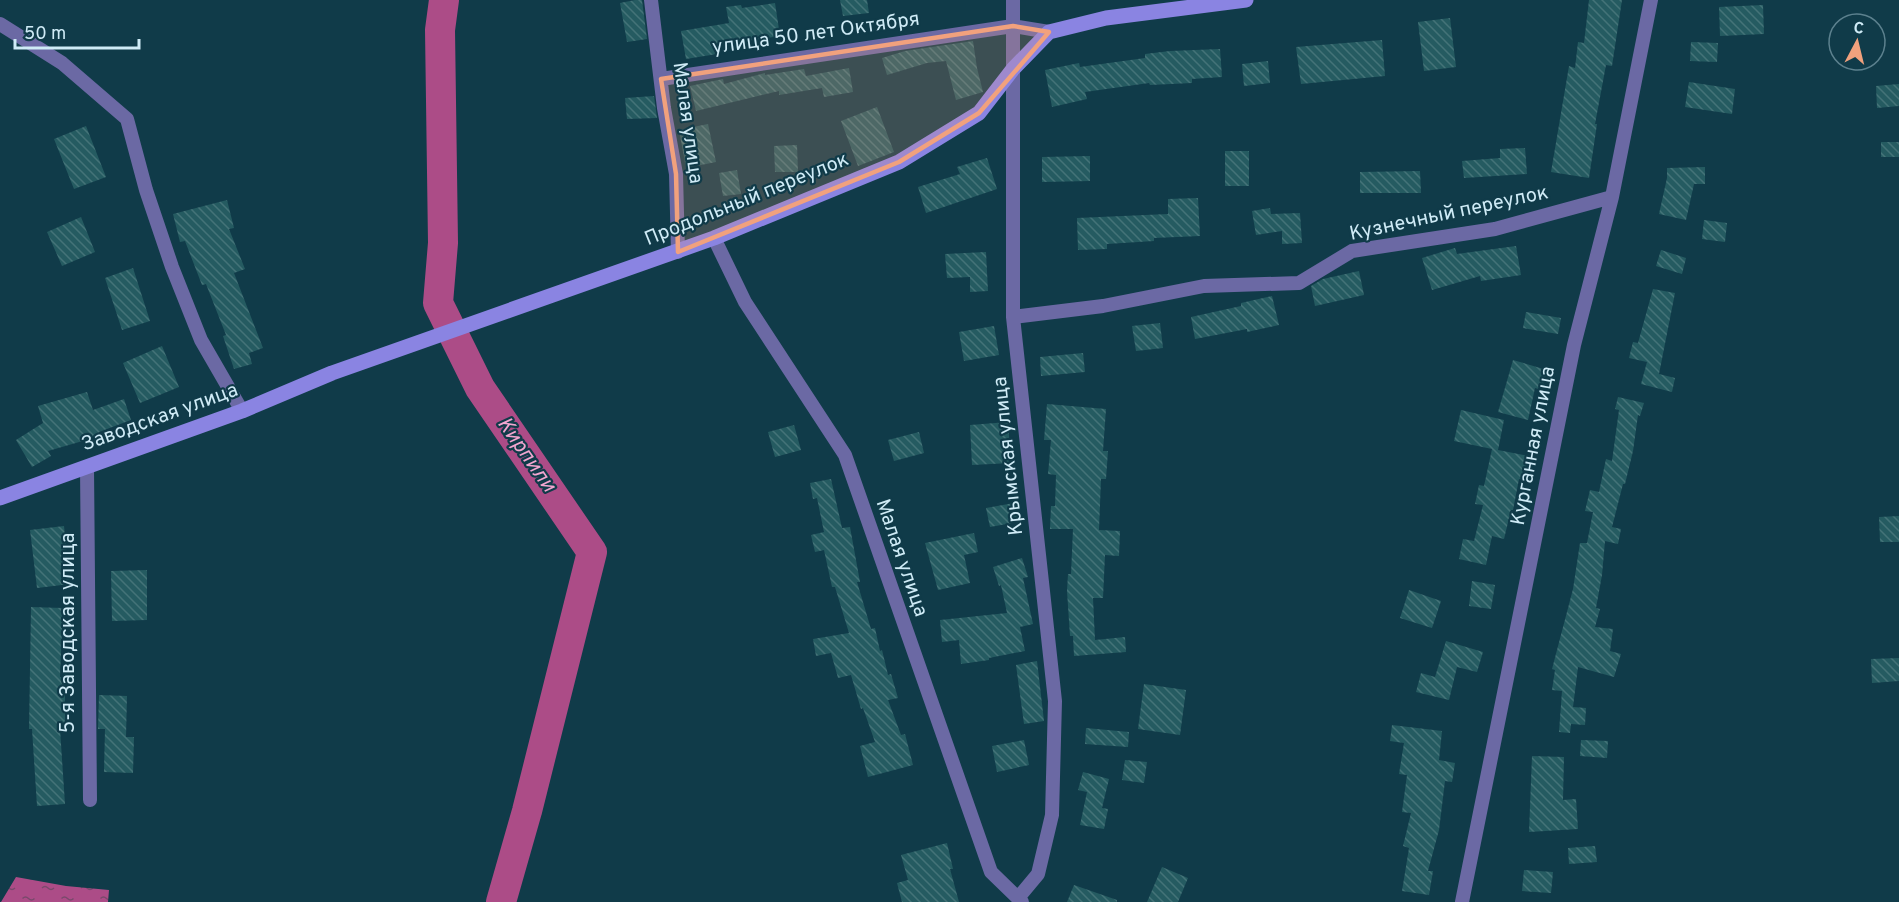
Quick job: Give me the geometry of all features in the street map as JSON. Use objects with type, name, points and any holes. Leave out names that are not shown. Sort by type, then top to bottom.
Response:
[{"type":"street","name":"Малая улица","points":[[651,0],[660,79],[676,174],[678,252]]},
{"type":"street","name":"Крымская улица","points":[[1013,0],[1013,317],[1055,701],[1052,815],[1038,874],[1020,900]]},
{"type":"street","name":"улица 50 лет Октября","points":[[660,79],[1013,27],[1049,32],[1106,18],[1246,0]]},
{"type":"street","name":"Курганная улица","points":[[1462,902],[1574,345],[1612,197],[1651,0]]},
{"type":"street","points":[[0,24],[62,63],[127,119],[146,190],[172,267],[201,340],[242,411]]},
{"type":"street","points":[[1013,69],[1049,32]]},
{"type":"street","name":"Продольный переулок","points":[[332,373],[678,252],[899,162],[979,113],[1013,69]]},
{"type":"street","name":"Кузнечный переулок","points":[[1013,317],[1103,306],[1204,286],[1299,283],[1352,251],[1495,229],[1612,197]]},
{"type":"street","name":"Малая улица","points":[[714,238],[745,302],[845,455],[991,872],[1020,900]]},
{"type":"street","name":"Заводская улица","points":[[0,498],[242,411],[332,373]]},
{"type":"street","name":"5-я Заводская улица","points":[[87,467],[90,800]]},
{"type":"highlighted area","points":[[1013,26],[1049,32],[979,113],[899,162],[678,252],[676,174],[661,79]]},
{"type":"water","points":[[16,877],[66,886],[109,890],[108,902],[1,902]]},
{"type":"building","points":[[642,0],[647,39],[627,42],[620,3]]},
{"type":"building","points":[[840,0],[867,0],[869,13],[843,16]]},
{"type":"building","points":[[1589,0],[1622,0],[1612,66],[1606,65],[1595,124],[1597,124],[1589,178],[1551,172],[1569,66],[1575,68],[1578,42],[1584,43]]},
{"type":"building","points":[[775,3],[780,36],[715,46],[717,54],[686,59],[681,31],[729,23],[726,7],[741,5],[742,8]]},
{"type":"building","points":[[1763,5],[1764,34],[1720,36],[1719,7]]},
{"type":"building","points":[[1450,18],[1456,67],[1424,71],[1418,22]]},
{"type":"building","points":[[1382,40],[1385,76],[1301,84],[1296,47]]},
{"type":"building","points":[[973,41],[983,92],[956,100],[946,61],[927,63],[887,75],[882,58],[905,51]]},
{"type":"building","points":[[1691,42],[1718,43],[1717,62],[1690,61]]},
{"type":"building","points":[[1220,49],[1222,77],[1192,79],[1192,83],[1150,85],[1149,83],[1085,92],[1087,99],[1052,107],[1045,70],[1079,63],[1080,67],[1145,58],[1145,54],[1170,51]]},
{"type":"building","points":[[1268,61],[1270,83],[1244,86],[1242,64]]},
{"type":"building","points":[[849,68],[853,92],[824,97],[822,88],[779,95],[779,91],[696,111],[690,86],[723,79],[724,84],[765,73],[765,75],[804,69],[806,76]]},
{"type":"building","points":[[1689,82],[1735,89],[1732,114],[1685,107]]},
{"type":"building","points":[[1899,84],[1899,106],[1877,108],[1876,86]]},
{"type":"building","points":[[654,96],[657,118],[627,119],[625,98]]},
{"type":"building","points":[[877,107],[894,152],[858,166],[841,121]]},
{"type":"building","points":[[708,124],[716,162],[686,168],[679,130]]},
{"type":"building","points":[[86,126],[106,177],[74,189],[54,139]]},
{"type":"building","points":[[1881,142],[1899,142],[1899,157],[1881,157]]},
{"type":"building","points":[[797,145],[798,172],[775,172],[774,146]]},
{"type":"building","points":[[1525,148],[1527,174],[1464,178],[1462,161],[1500,158],[1500,149]]},
{"type":"building","points":[[1225,151],[1249,151],[1249,186],[1225,186]]},
{"type":"building","points":[[1090,156],[1090,181],[1042,182],[1042,157]]},
{"type":"building","points":[[987,158],[997,189],[926,213],[918,187],[960,174],[957,167]]},
{"type":"building","points":[[1705,167],[1705,184],[1694,184],[1686,220],[1659,214],[1667,168]]},
{"type":"building","points":[[737,170],[741,194],[723,196],[719,173]]},
{"type":"building","points":[[1420,171],[1421,193],[1360,193],[1360,172]]},
{"type":"building","points":[[1198,198],[1200,236],[1154,238],[1154,241],[1107,244],[1107,249],[1078,250],[1077,218],[1168,214],[1168,199]]},
{"type":"building","points":[[227,200],[234,228],[229,229],[245,269],[234,273],[263,348],[249,353],[252,364],[234,369],[223,336],[226,335],[206,284],[202,285],[185,241],[180,242],[173,214]]},
{"type":"building","points":[[1270,208],[1271,214],[1300,213],[1302,243],[1282,244],[1282,231],[1256,235],[1252,211]]},
{"type":"building","points":[[81,217],[95,252],[62,266],[47,232]]},
{"type":"building","points":[[1704,220],[1727,223],[1725,242],[1702,239]]},
{"type":"building","points":[[1516,246],[1521,275],[1481,281],[1480,276],[1432,290],[1422,258],[1455,248],[1457,254]]},
{"type":"building","points":[[1661,250],[1686,258],[1682,274],[1656,266]]},
{"type":"building","points":[[986,252],[988,291],[970,292],[970,277],[947,278],[945,254]]},
{"type":"building","points":[[133,268],[150,321],[122,330],[105,278]]},
{"type":"building","points":[[1359,271],[1364,295],[1315,306],[1311,286],[1323,279]]},
{"type":"building","points":[[1653,289],[1675,293],[1659,374],[1675,378],[1672,392],[1641,384],[1647,362],[1629,358],[1633,342],[1638,343]]},
{"type":"building","points":[[1272,296],[1279,325],[1195,339],[1191,317],[1241,306],[1241,303]]},
{"type":"building","points":[[1526,312],[1561,318],[1558,334],[1523,328]]},
{"type":"building","points":[[1160,323],[1163,348],[1136,351],[1132,326]]},
{"type":"building","points":[[994,326],[999,355],[964,361],[959,332]]},
{"type":"building","points":[[162,346],[179,387],[140,403],[123,363]]},
{"type":"building","points":[[1083,353],[1085,372],[1041,376],[1040,357]]},
{"type":"building","points":[[1513,360],[1547,370],[1542,390],[1535,388],[1528,420],[1498,412]]},
{"type":"building","points":[[87,392],[93,410],[124,399],[131,420],[99,432],[100,436],[48,451],[51,456],[32,467],[16,440],[43,423],[38,406]]},
{"type":"building","points":[[1618,397],[1644,403],[1640,416],[1638,415],[1633,451],[1612,527],[1621,529],[1618,544],[1605,541],[1596,608],[1600,609],[1595,627],[1613,629],[1610,651],[1621,654],[1614,677],[1578,667],[1573,707],[1586,708],[1585,725],[1571,724],[1570,733],[1559,732],[1562,691],[1552,690],[1555,670],[1552,669],[1573,589],[1580,543],[1587,543],[1593,512],[1585,511],[1590,490],[1599,492],[1606,459],[1612,461],[1619,410],[1615,409]]},
{"type":"building","points":[[1047,404],[1106,409],[1103,451],[1108,451],[1106,479],[1101,479],[1099,530],[1120,531],[1119,556],[1105,555],[1103,598],[1093,598],[1095,640],[1125,637],[1126,652],[1074,656],[1073,636],[1070,636],[1067,591],[1068,574],[1071,574],[1073,529],[1050,529],[1051,506],[1055,506],[1056,475],[1048,474],[1051,440],[1044,440]]},
{"type":"building","points":[[1461,410],[1504,420],[1498,450],[1528,456],[1523,480],[1519,479],[1504,539],[1492,536],[1486,565],[1459,559],[1463,539],[1474,541],[1483,505],[1475,504],[1479,485],[1484,486],[1492,449],[1454,441]]},
{"type":"building","points":[[1008,422],[1011,463],[972,465],[970,425]]},
{"type":"building","points":[[794,425],[801,450],[775,457],[768,432]]},
{"type":"building","points":[[919,432],[924,453],[894,461],[888,440]]},
{"type":"building","points":[[831,479],[842,528],[850,527],[860,582],[857,582],[871,629],[875,628],[880,651],[882,650],[888,675],[891,674],[898,698],[888,700],[901,735],[905,734],[913,765],[868,777],[860,746],[875,742],[863,708],[861,709],[851,675],[838,678],[831,653],[816,656],[813,639],[849,633],[835,587],[832,587],[824,550],[815,552],[811,535],[824,532],[817,498],[813,499],[810,483]]},
{"type":"building","points":[[1014,503],[1018,522],[990,527],[986,508]]},
{"type":"building","points":[[1899,516],[1899,542],[1880,542],[1879,517]]},
{"type":"building","points":[[64,526],[70,584],[37,588],[30,530]]},
{"type":"building","points":[[974,533],[978,552],[964,555],[970,583],[938,590],[925,543]]},
{"type":"building","points":[[1022,558],[1028,577],[1023,578],[1033,624],[1020,627],[1025,651],[961,664],[959,640],[942,642],[940,620],[1007,613],[1001,585],[999,586],[993,567]]},
{"type":"building","points":[[147,570],[147,620],[112,621],[111,571]]},
{"type":"building","points":[[1472,581],[1495,585],[1491,609],[1469,606]]},
{"type":"building","points":[[1409,590],[1441,601],[1432,628],[1400,618]]},
{"type":"building","points":[[31,607],[63,608],[60,677],[65,677],[65,729],[60,729],[65,804],[37,806],[32,729],[29,729]]},
{"type":"building","points":[[1446,641],[1483,652],[1477,672],[1457,667],[1449,700],[1416,692],[1421,673],[1435,677]]},
{"type":"building","points":[[1899,658],[1899,681],[1872,683],[1871,659]]},
{"type":"building","points":[[1037,661],[1044,721],[1024,724],[1016,665]]},
{"type":"building","points":[[1144,684],[1186,690],[1180,735],[1138,729]]},
{"type":"building","points":[[99,695],[127,696],[126,737],[134,737],[133,773],[104,772],[105,729],[98,729]]},
{"type":"building","points":[[1392,725],[1442,731],[1439,760],[1455,763],[1452,782],[1445,781],[1439,830],[1428,871],[1433,871],[1429,895],[1402,891],[1409,848],[1403,846],[1411,813],[1402,812],[1407,775],[1399,774],[1404,743],[1390,741]]},
{"type":"building","points":[[1086,728],[1129,732],[1128,747],[1085,744]]},
{"type":"building","points":[[1024,740],[1029,765],[997,772],[992,746]]},
{"type":"building","points":[[1581,740],[1608,741],[1607,758],[1580,756]]},
{"type":"building","points":[[1532,756],[1564,757],[1563,800],[1576,799],[1578,829],[1529,832]]},
{"type":"building","points":[[1125,760],[1147,762],[1144,783],[1122,780]]},
{"type":"building","points":[[1083,772],[1109,779],[1102,808],[1108,809],[1104,829],[1080,825],[1087,792],[1078,790]]},
{"type":"building","points":[[947,843],[953,869],[950,869],[959,902],[902,902],[897,883],[908,880],[901,855]]},
{"type":"building","points":[[1595,846],[1597,862],[1569,864],[1568,848]]},
{"type":"building","points":[[1162,867],[1188,878],[1178,902],[1147,902]]},
{"type":"building","points":[[1524,870],[1553,872],[1551,893],[1522,891]]},
{"type":"building","points":[[1074,885],[1117,900],[1117,902],[1067,902]]},
{"type":"waterway","name":"Кирпили","points":[[444,0],[440,30],[443,243],[438,303],[480,388],[592,552],[527,811],[501,902]]}]
